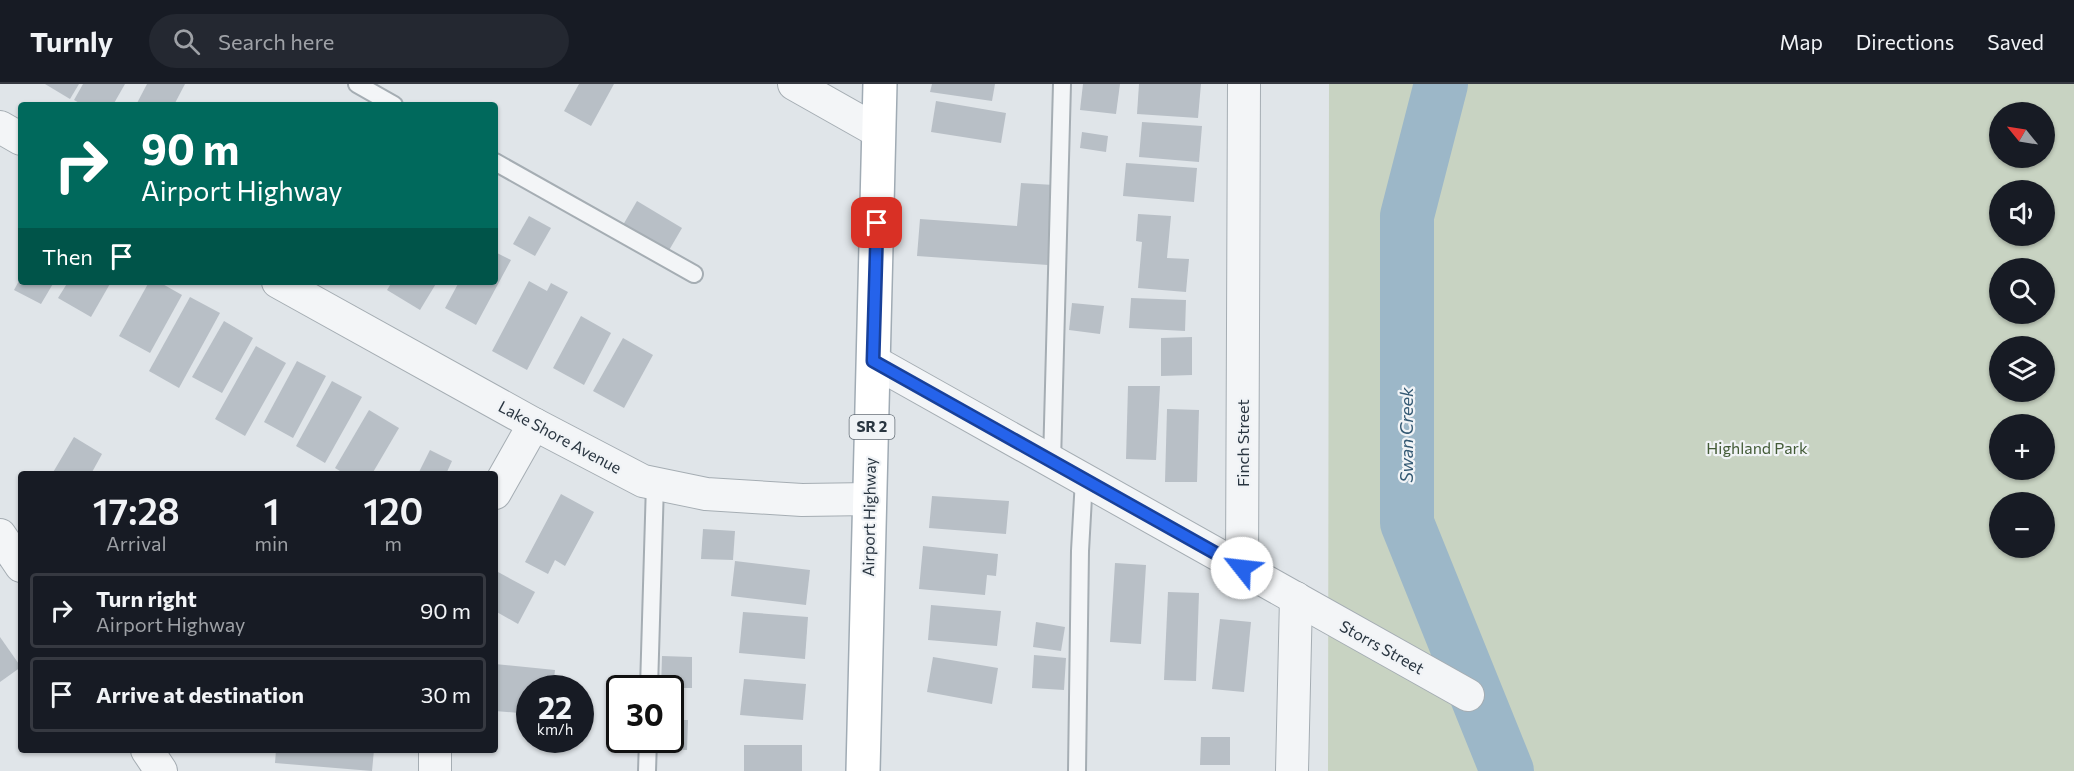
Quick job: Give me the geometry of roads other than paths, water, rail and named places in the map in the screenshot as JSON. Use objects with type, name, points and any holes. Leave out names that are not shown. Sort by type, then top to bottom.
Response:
[{"type":"main road","name":"Airport Highway","points":[[863,771],[880,84]]},
{"type":"street","points":[[794,84],[879,132]]},
{"type":"street","name":"Finch Street","points":[[1242,568],[1244,84]]},
{"type":"street","points":[[0,127],[18,137]]},
{"type":"street","name":"Lake Shore Avenue","points":[[283,285],[534,424],[643,481],[706,494],[802,500],[870,499]]},
{"type":"street","points":[[873,361],[1296,598],[1292,771]]},
{"type":"street","points":[[498,488],[534,424]]},
{"type":"street","points":[[0,535],[18,562]]},
{"type":"street","name":"Storrs Street","points":[[1296,598],[1468,695]]},
{"type":"street","points":[[149,753],[161,771]]},
{"type":"street","points":[[435,753],[435,771]]},
{"type":"lane","points":[[357,84],[389,102]]},
{"type":"lane","points":[[1052,462],[1062,84]]},
{"type":"lane","points":[[498,164],[694,274]]},
{"type":"lane","points":[[1077,771],[1080,551],[1084,479]]},
{"type":"lane","points":[[649,675],[655,484]]},
{"type":"lane","points":[[647,771],[648,753]]},
{"type":"waterway","name":"Swan Creek","points":[[1441,84],[1407,216],[1407,523],[1507,771]]},
{"type":"park label","name":"Highland Park","points":[[1757,448]]}]
